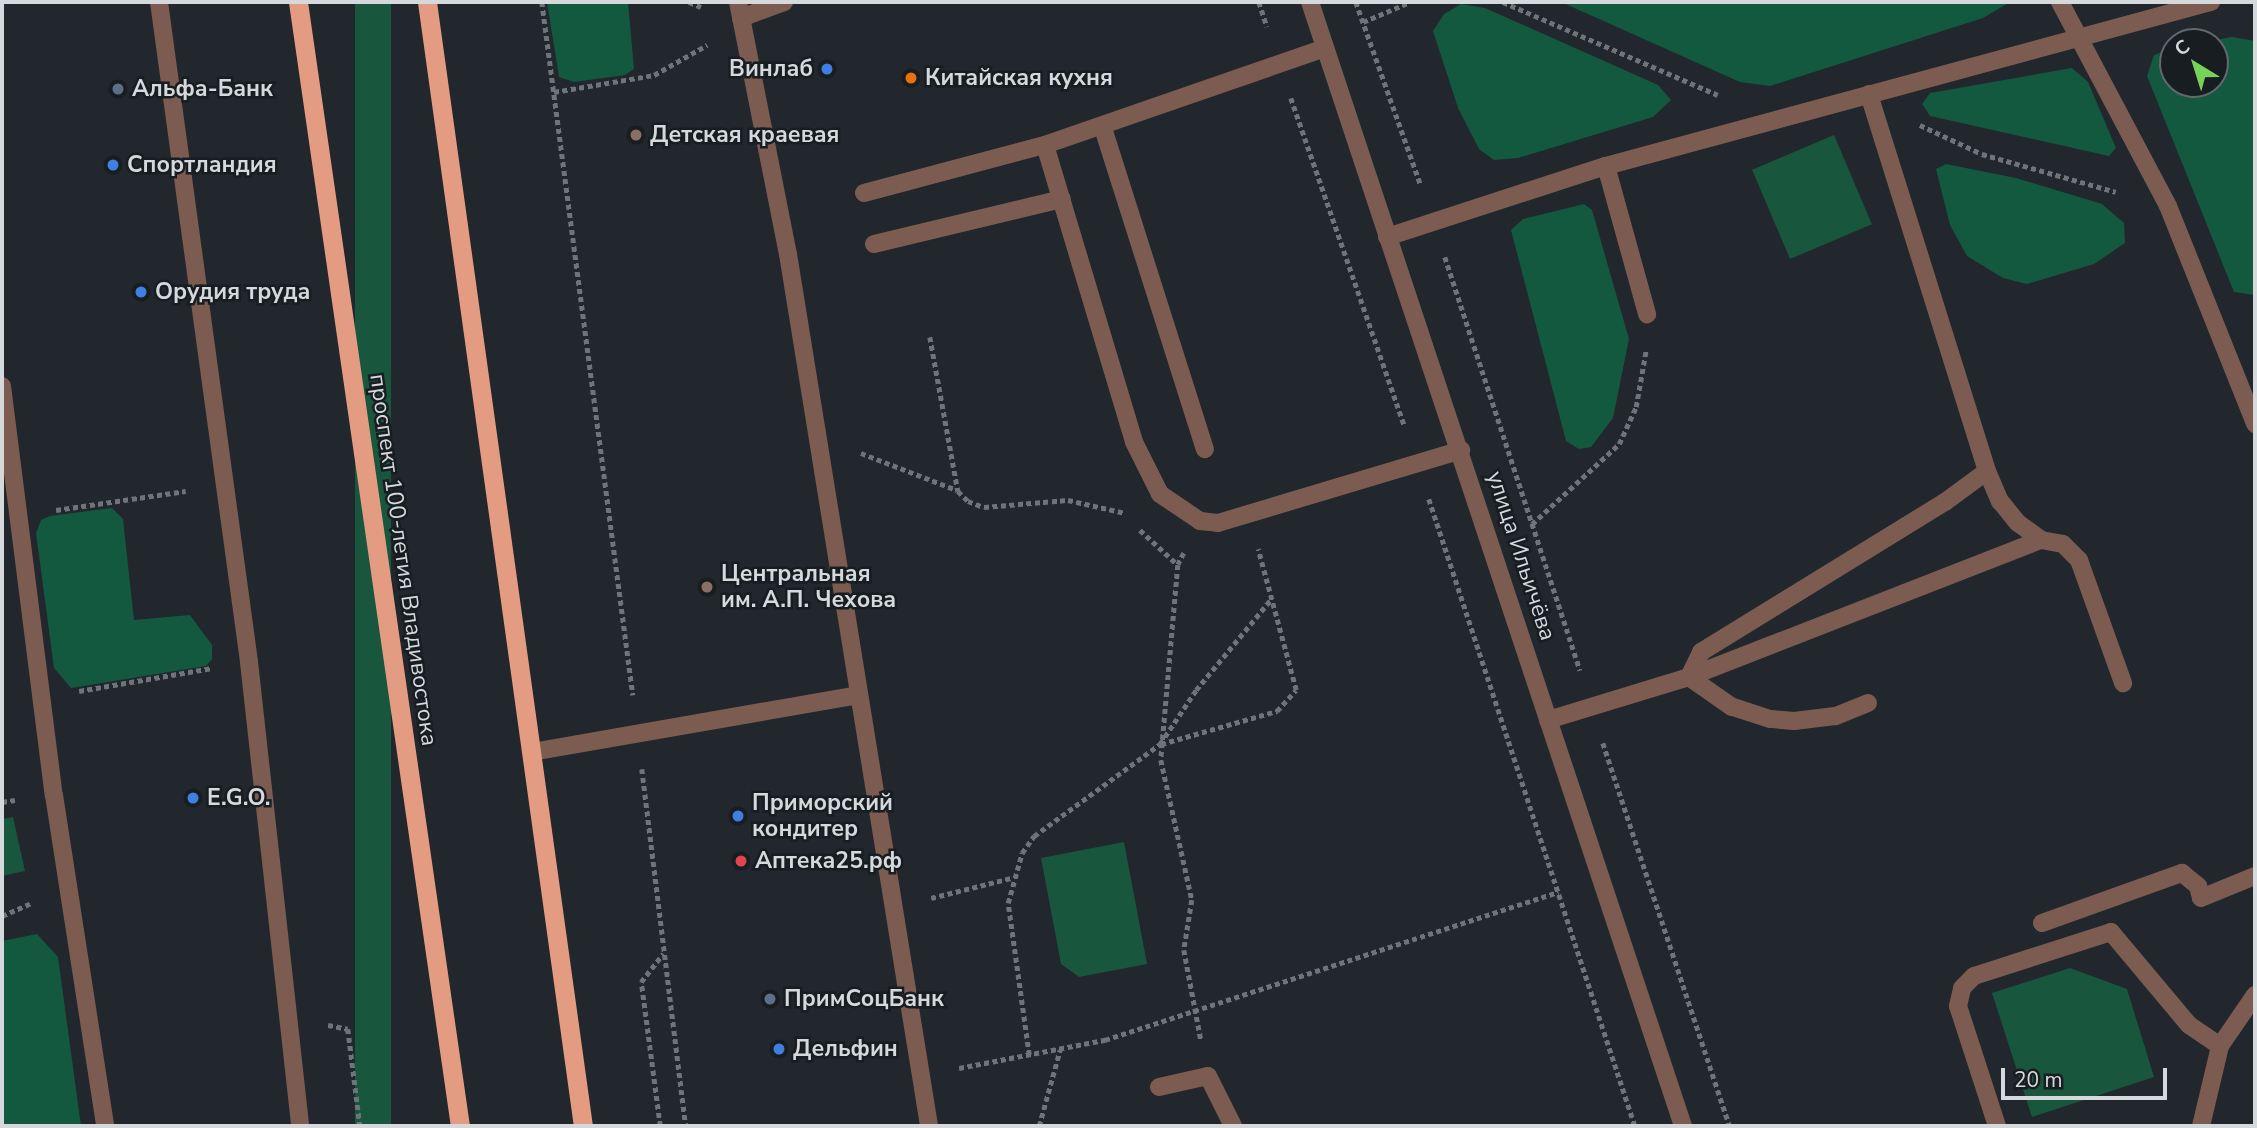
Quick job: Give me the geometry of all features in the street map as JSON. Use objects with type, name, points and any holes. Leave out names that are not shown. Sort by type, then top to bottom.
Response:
[{"type":"highway","name":"проспект 100-летия Владивостока","points":[[298,2],[460,1126]]},
{"type":"highway","points":[[427,2],[583,1126]]},
{"type":"street","points":[[159,2],[249,662],[300,1126]]},
{"type":"street","points":[[784,2],[740,10],[788,254],[929,1126]]},
{"type":"street","name":"улица Ильичёва","points":[[1310,2],[1461,450],[1600,880],[1683,1126]]},
{"type":"street","points":[[2060,2],[2083,40],[2168,206],[2255,424]]},
{"type":"street","points":[[1387,237],[1606,166],[1773,119],[2083,40],[2211,2]]},
{"type":"street","points":[[864,193],[1103,128],[1325,48]]},
{"type":"street","points":[[1869,94],[1987,471],[2000,501],[2041,540]]},
{"type":"street","points":[[1103,128],[1205,449]]},
{"type":"street","points":[[1045,145],[1148,476],[1174,507],[1200,521],[1218,523],[1461,450]]},
{"type":"street","points":[[1606,166],[1647,314]]},
{"type":"street","points":[[874,244],[1062,199]]},
{"type":"street","points":[[2,386],[17,516],[105,1126]]},
{"type":"street","points":[[1689,677],[1701,652],[1945,502],[1987,471]]},
{"type":"street","points":[[1548,720],[1689,677],[2041,540],[2063,544],[2079,560],[2123,683]]},
{"type":"street","points":[[1689,677],[1732,707],[1770,719],[1794,721],[1835,716],[1868,703]]},
{"type":"street","points":[[532,752],[637,731],[858,695]]},
{"type":"street","points":[[2042,923],[2182,873],[2198,886],[2201,898],[2255,876]]},
{"type":"street","points":[[1997,1126],[1958,1006],[1962,988],[1974,976],[2111,932],[2189,1025],[2220,1046]]},
{"type":"street","points":[[2201,1126],[2220,1046],[2255,995]]},
{"type":"street","points":[[1159,1087],[1208,1076],[1233,1126]]},
{"type":"path","points":[[542,2],[686,1126]]},
{"type":"path","points":[[1259,2],[1418,464],[1634,1126]]},
{"type":"path","points":[[1356,2],[1433,220],[1730,1126]]},
{"type":"path","points":[[1362,22],[1410,2]]},
{"type":"path","points":[[1503,2],[1773,119]]},
{"type":"path","points":[[554,92],[654,75],[711,43]]},
{"type":"path","points":[[1869,94],[1911,122],[1982,154],[2168,206]]},
{"type":"path","points":[[1532,524],[1619,444],[1636,407],[1646,364],[1647,314]]},
{"type":"path","points":[[930,337],[958,491]]},
{"type":"path","points":[[861,453],[958,491],[968,501],[984,507],[1068,500],[1123,511],[1178,565]]},
{"type":"path","points":[[17,516],[226,485]]},
{"type":"path","points":[[1160,744],[1277,711],[1290,700],[1297,682],[1248,515]]},
{"type":"path","points":[[1200,521],[1178,565],[1160,744],[1192,900],[1184,950],[1208,1076]]},
{"type":"path","points":[[1029,1055],[1008,903],[1011,878],[1034,836],[1160,744],[1196,690],[1272,598]]},
{"type":"path","points":[[43,696],[249,662]]},
{"type":"path","points":[[895,914],[941,894],[1011,878]]},
{"type":"path","points":[[920,1075],[1060,1049],[1196,1013],[1600,880]]},
{"type":"path","points":[[660,1126],[641,982],[664,953]]},
{"type":"path","points":[[316,1022],[348,1029],[360,1126]]},
{"type":"path","points":[[1039,1126],[1060,1049]]},
{"type":"green space","points":[[355,2],[391,2],[391,1126],[355,1126]]},
{"type":"green space","points":[[547,2],[628,2],[634,69],[625,75],[574,82],[559,77]]},
{"type":"green space","points":[[1561,2],[2010,2],[1983,18],[1770,86],[1740,82]]},
{"type":"green space","points":[[1461,4],[1485,8],[1658,85],[1671,100],[1653,117],[1518,158],[1494,160],[1479,149],[1458,108],[1433,31],[1444,14]]},
{"type":"green space","points":[[2229,38],[2255,41],[2255,295],[2234,292],[2147,76],[2154,55],[2159,53],[2159,98],[2229,98]]},
{"type":"green space","points":[[2072,68],[2088,82],[2116,148],[2109,156],[1930,116],[1922,104],[1930,93]]},
{"type":"green space","points":[[1834,135],[1872,224],[1790,259],[1752,170]]},
{"type":"green space","points":[[1946,164],[2016,178],[2102,204],[2124,223],[2125,243],[2094,264],[2027,284],[2003,278],[1967,256],[1950,225],[1936,169]]},
{"type":"green space","points":[[1584,204],[1592,210],[1629,339],[1613,418],[1591,447],[1579,449],[1566,441],[1511,230],[1523,219]]},
{"type":"green space","points":[[112,508],[123,519],[134,620],[190,615],[212,645],[212,659],[206,666],[71,688],[54,668],[36,533],[41,520],[50,516]]},
{"type":"green space","points":[[13,817],[25,871],[2,876],[2,819]]},
{"type":"green space","points":[[1124,842],[1147,964],[1079,977],[1061,964],[1041,858]]},
{"type":"green space","points":[[37,934],[58,957],[81,1126],[2,1126],[2,941]]},
{"type":"green space","points":[[2070,968],[2127,989],[2154,1077],[2032,1117],[1992,993]]},
{"type":"place","name":"Винлаб","points":[[827,69]]},
{"type":"place","name":"Китайская кухня","points":[[911,78]]},
{"type":"place","name":"Альфа-Банк","points":[[118,89]]},
{"type":"place","name":"Детская краевая","points":[[636,135]]},
{"type":"place","name":"Спортландия","points":[[113,165]]},
{"type":"place","name":"Орудия труда","points":[[141,292]]},
{"type":"place","name":"Центральная им. А.П. Чехова","points":[[707,587]]},
{"type":"place","name":"E.G.O.","points":[[193,798]]},
{"type":"place","name":"Приморский кондитер","points":[[738,816]]},
{"type":"place","name":"Аптека25.рф","points":[[741,861]]},
{"type":"place","name":"ПримСоцБанк","points":[[770,999]]},
{"type":"place","name":"Дельфин","points":[[779,1049]]}]
